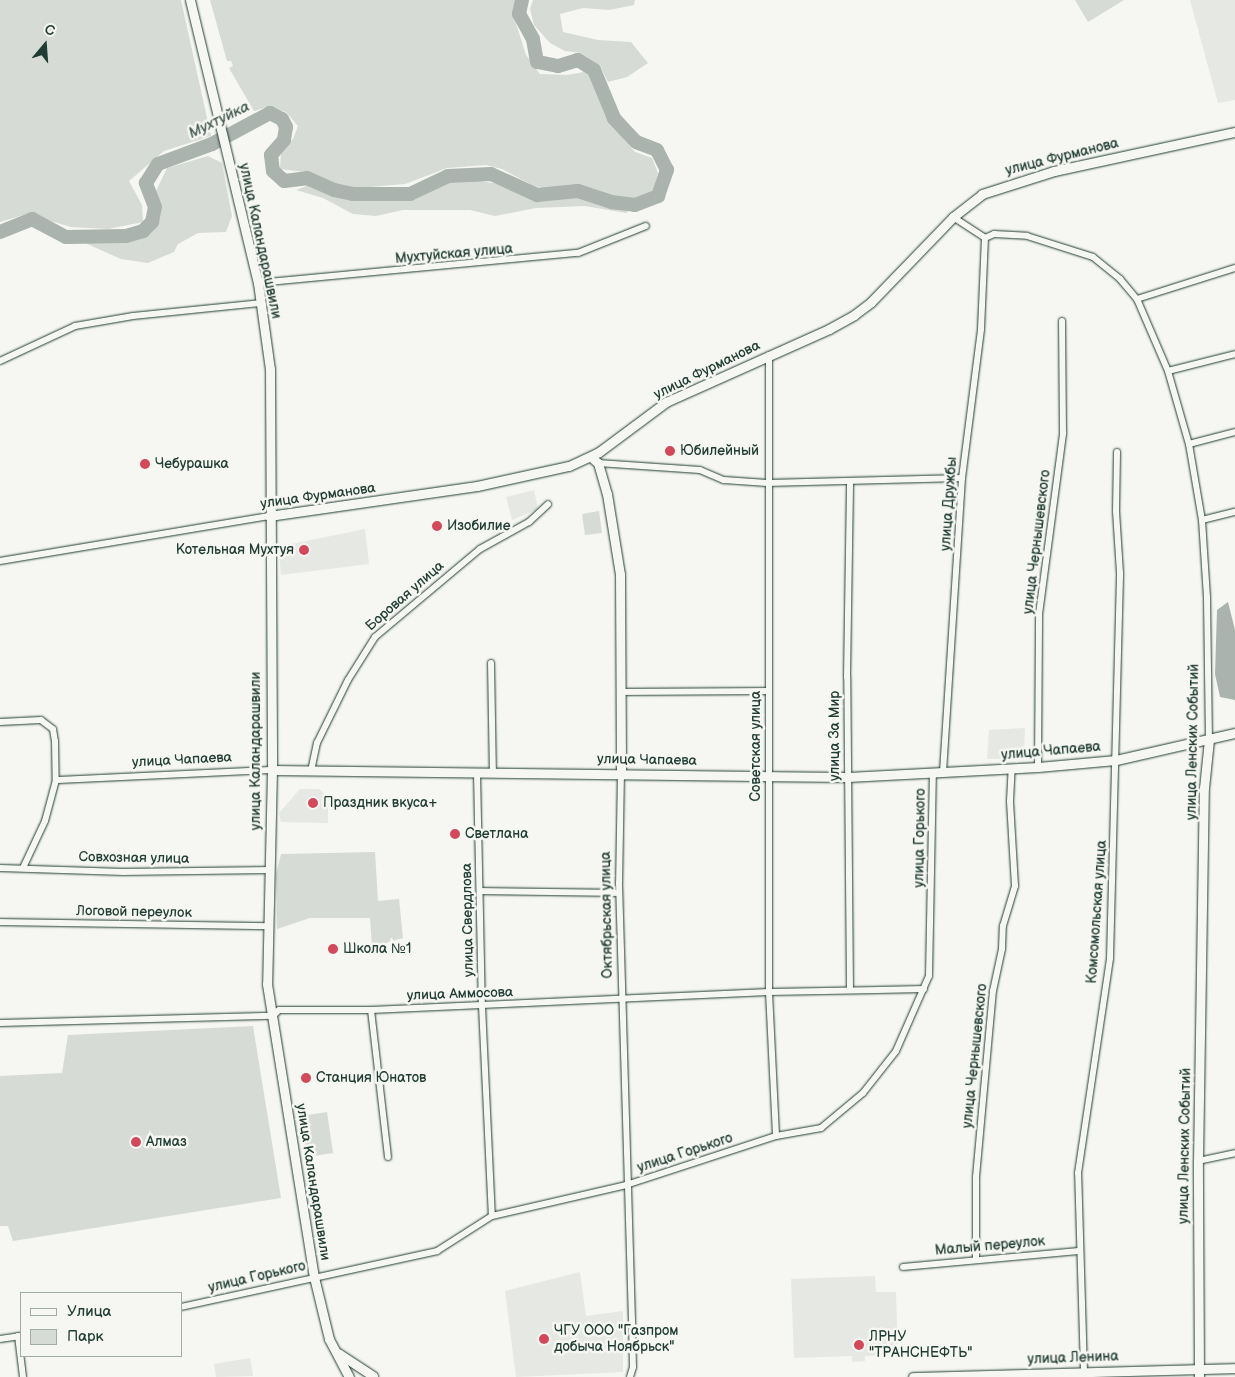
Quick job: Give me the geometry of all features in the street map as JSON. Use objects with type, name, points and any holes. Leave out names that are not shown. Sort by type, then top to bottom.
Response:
[{"type":"main road","name":"улица Каландарашвили","points":[[190,0],[258,283],[270,370],[269,516],[272,770],[268,870],[267,984],[314,1277],[332,1346],[349,1377]]},
{"type":"main road","name":"улица Фурманова","points":[[269,516],[477,486],[594,460],[666,402],[829,329],[871,302],[953,217],[982,194],[1012,182],[1235,132]]},
{"type":"main road","name":"Октябрьская улица","points":[[594,460],[607,494],[620,574],[621,772]]},
{"type":"main road","name":"улица Чапаева","points":[[272,770],[477,773],[621,772],[848,777],[1038,767],[1116,760],[1235,733]]},
{"type":"main road","name":"улица Ленских Событий","points":[[1199,1373],[1198,1161],[1204,788],[1209,740]]},
{"type":"main road","points":[[332,1346],[346,1361],[375,1377]]},
{"type":"main road","name":"улица Ленина","points":[[912,1377],[1084,1371],[1199,1373],[1235,1368]]},
{"type":"street","points":[[953,217],[985,238]]},
{"type":"street","name":"Мухтуйская улица","points":[[258,283],[578,253],[646,226]]},
{"type":"street","name":"улица Ленских Событий","points":[[985,238],[994,234],[1027,236],[1093,257],[1120,279],[1137,299],[1168,371],[1189,444],[1202,520],[1207,598],[1209,740]]},
{"type":"street","name":"улица Дружбы","points":[[943,772],[962,478],[981,329],[985,238]]},
{"type":"street","points":[[1137,299],[1235,268]]},
{"type":"street","points":[[0,361],[75,326],[133,316],[262,303]]},
{"type":"street","name":"улица Чернышевского","points":[[1038,767],[1039,614],[1062,433],[1062,321]]},
{"type":"street","points":[[1168,371],[1235,354]]},
{"type":"street","name":"Советская улица","points":[[769,355],[767,483],[769,992],[776,1136]]},
{"type":"street","points":[[1189,444],[1235,432]]},
{"type":"street","name":"Комсомольская улица","points":[[1084,1371],[1078,1251],[1078,1173],[1110,958],[1120,574],[1116,511],[1117,452]]},
{"type":"street","points":[[594,460],[700,470],[724,480],[767,483],[962,478]]},
{"type":"street","name":"улица За Мир","points":[[850,482],[848,777],[850,990]]},
{"type":"street","name":"Боровая улица","points":[[311,770],[317,743],[348,680],[375,637],[480,549],[529,522],[548,504]]},
{"type":"street","points":[[1202,520],[1235,512]]},
{"type":"street","name":"улица Фурманова","points":[[0,561],[269,516]]},
{"type":"street","points":[[491,663],[493,773]]},
{"type":"street","points":[[622,692],[768,691]]},
{"type":"street","points":[[0,722],[41,720],[53,730],[56,780],[45,821],[23,868]]},
{"type":"street","name":"улица Чернышевского","points":[[976,1259],[974,1201],[993,991],[1002,949],[1003,926],[1015,886],[1010,801],[1012,768]]},
{"type":"street","name":"улица Чапаева","points":[[56,780],[272,770]]},
{"type":"street","name":"Октябрьская улица","points":[[621,772],[619,893],[624,1000],[626,1185],[632,1321],[633,1367],[630,1377]]},
{"type":"street","name":"улица Свердлова","points":[[477,773],[482,1006],[492,1216]]},
{"type":"street","name":"улица Горького","points":[[182,1306],[437,1251],[492,1216],[626,1185],[776,1136],[821,1128],[862,1093],[896,1051],[929,976],[933,773]]},
{"type":"street","name":"Совхозная улица","points":[[0,868],[124,872],[268,870]]},
{"type":"street","points":[[480,891],[619,893]]},
{"type":"street","name":"Логовой переулок","points":[[0,922],[268,926]]},
{"type":"street","name":"улица Аммосова","points":[[0,1023],[273,1016],[279,1010],[371,1010],[769,992],[924,989]]},
{"type":"street","points":[[371,1010],[388,1157]]},
{"type":"street","points":[[1198,1161],[1235,1153]]},
{"type":"street","name":"Малый переулок","points":[[903,1267],[1078,1251]]},
{"type":"street","points":[[0,1339],[20,1336]]},
{"type":"street","points":[[22,1357],[23,1377]]},
{"type":"shaded area","points":[[1190,0],[1235,0],[1235,100],[1218,103]]},
{"type":"shaded area","points":[[534,490],[538,509],[512,520],[506,497]]},
{"type":"shaded area","points":[[365,529],[369,564],[281,575],[279,551],[282,546]]},
{"type":"shaded area","points":[[1228,602],[1235,630],[1235,700],[1220,697],[1215,674],[1217,610]]},
{"type":"shaded area","points":[[1025,728],[1024,759],[987,759],[989,730]]},
{"type":"shaded area","points":[[300,789],[319,789],[328,797],[328,823],[281,822],[279,813]]},
{"type":"shaded area","points":[[580,1272],[586,1316],[623,1311],[623,1372],[516,1377],[505,1291]]},
{"type":"shaded area","points":[[875,1276],[876,1292],[896,1292],[898,1355],[865,1356],[865,1361],[852,1362],[852,1356],[794,1358],[791,1279]]},
{"type":"shaded area","points":[[250,1358],[253,1376],[216,1377],[214,1364]]},
{"type":"green space","points":[[0,0],[181,0],[211,136],[164,151],[129,181],[142,205],[143,222],[108,229],[71,227],[27,214],[0,222]]},
{"type":"green space","points":[[210,0],[515,0],[513,14],[526,55],[540,74],[567,75],[584,72],[593,78],[606,113],[622,137],[635,152],[652,158],[658,173],[653,192],[633,200],[571,186],[553,190],[534,186],[502,169],[486,165],[447,168],[405,184],[347,189],[312,173],[280,169],[281,152],[293,139],[298,126],[286,112],[267,107],[254,111],[229,68],[233,66],[231,61],[227,61]]},
{"type":"green space","points":[[533,0],[635,0],[634,5],[609,10],[583,8],[560,14],[563,32],[598,40],[631,42],[648,63],[627,77],[608,82],[600,66],[581,53],[565,51],[550,43],[534,25],[530,9]]},
{"type":"green space","points":[[1075,0],[1124,0],[1088,22]]},
{"type":"green space","points":[[208,156],[222,163],[232,216],[226,232],[198,233],[178,244],[174,252],[148,263],[121,259],[85,243],[123,241],[157,226],[156,191],[167,168]]},
{"type":"green space","points":[[473,180],[499,184],[530,198],[579,197],[632,208],[626,213],[585,206],[536,208],[495,216],[470,210],[403,210],[376,216],[353,214],[323,198],[296,190],[312,184],[347,198],[414,199],[446,183]]},
{"type":"green space","points":[[599,511],[602,533],[585,535],[582,514]]},
{"type":"green space","points":[[375,852],[378,901],[399,899],[403,938],[372,947],[370,918],[310,918],[277,929],[276,874],[281,854]]},
{"type":"green space","name":"Алмаз","points":[[253,1026],[281,1198],[13,1241],[8,1226],[0,1226],[0,1076],[62,1073],[68,1035]]},
{"type":"green space","points":[[327,1112],[333,1153],[307,1157],[301,1116]]},
{"type":"waterway","name":"Мухтуйка","points":[[0,232],[32,219],[66,237],[126,236],[143,231],[152,222],[155,207],[146,183],[158,164],[212,144],[270,113],[282,119],[286,127],[284,140],[271,155],[273,171],[284,181],[307,178],[334,190],[353,194],[410,194],[448,176],[491,174],[537,195],[578,191],[611,202],[635,205],[658,196],[667,170],[657,150],[636,142],[614,118],[594,70],[578,60],[558,66],[537,62],[533,39],[519,14],[522,0]]},
{"type":"place","name":"Юбилейный","points":[[670,451]]},
{"type":"place","name":"Чебурашка","points":[[145,464]]},
{"type":"place","name":"Изобилие","points":[[437,526]]},
{"type":"place","name":"Котельная Мухтуя","points":[[304,550]]},
{"type":"place","name":"Праздник вкуса+","points":[[313,803]]},
{"type":"place","name":"Светлана","points":[[455,834]]},
{"type":"place","name":"Школа №1","points":[[333,949]]},
{"type":"place","name":"Станция Юнатов","points":[[306,1078]]},
{"type":"place","name":"Алмаз","points":[[136,1142]]},
{"type":"place","name":"ЧГУ ООО \"Газпром добыча Ноябрьск\"","points":[[544,1339]]},
{"type":"place","name":"ЛРНУ \"ТРАНСНЕФТЬ\"","points":[[859,1345]]}]
